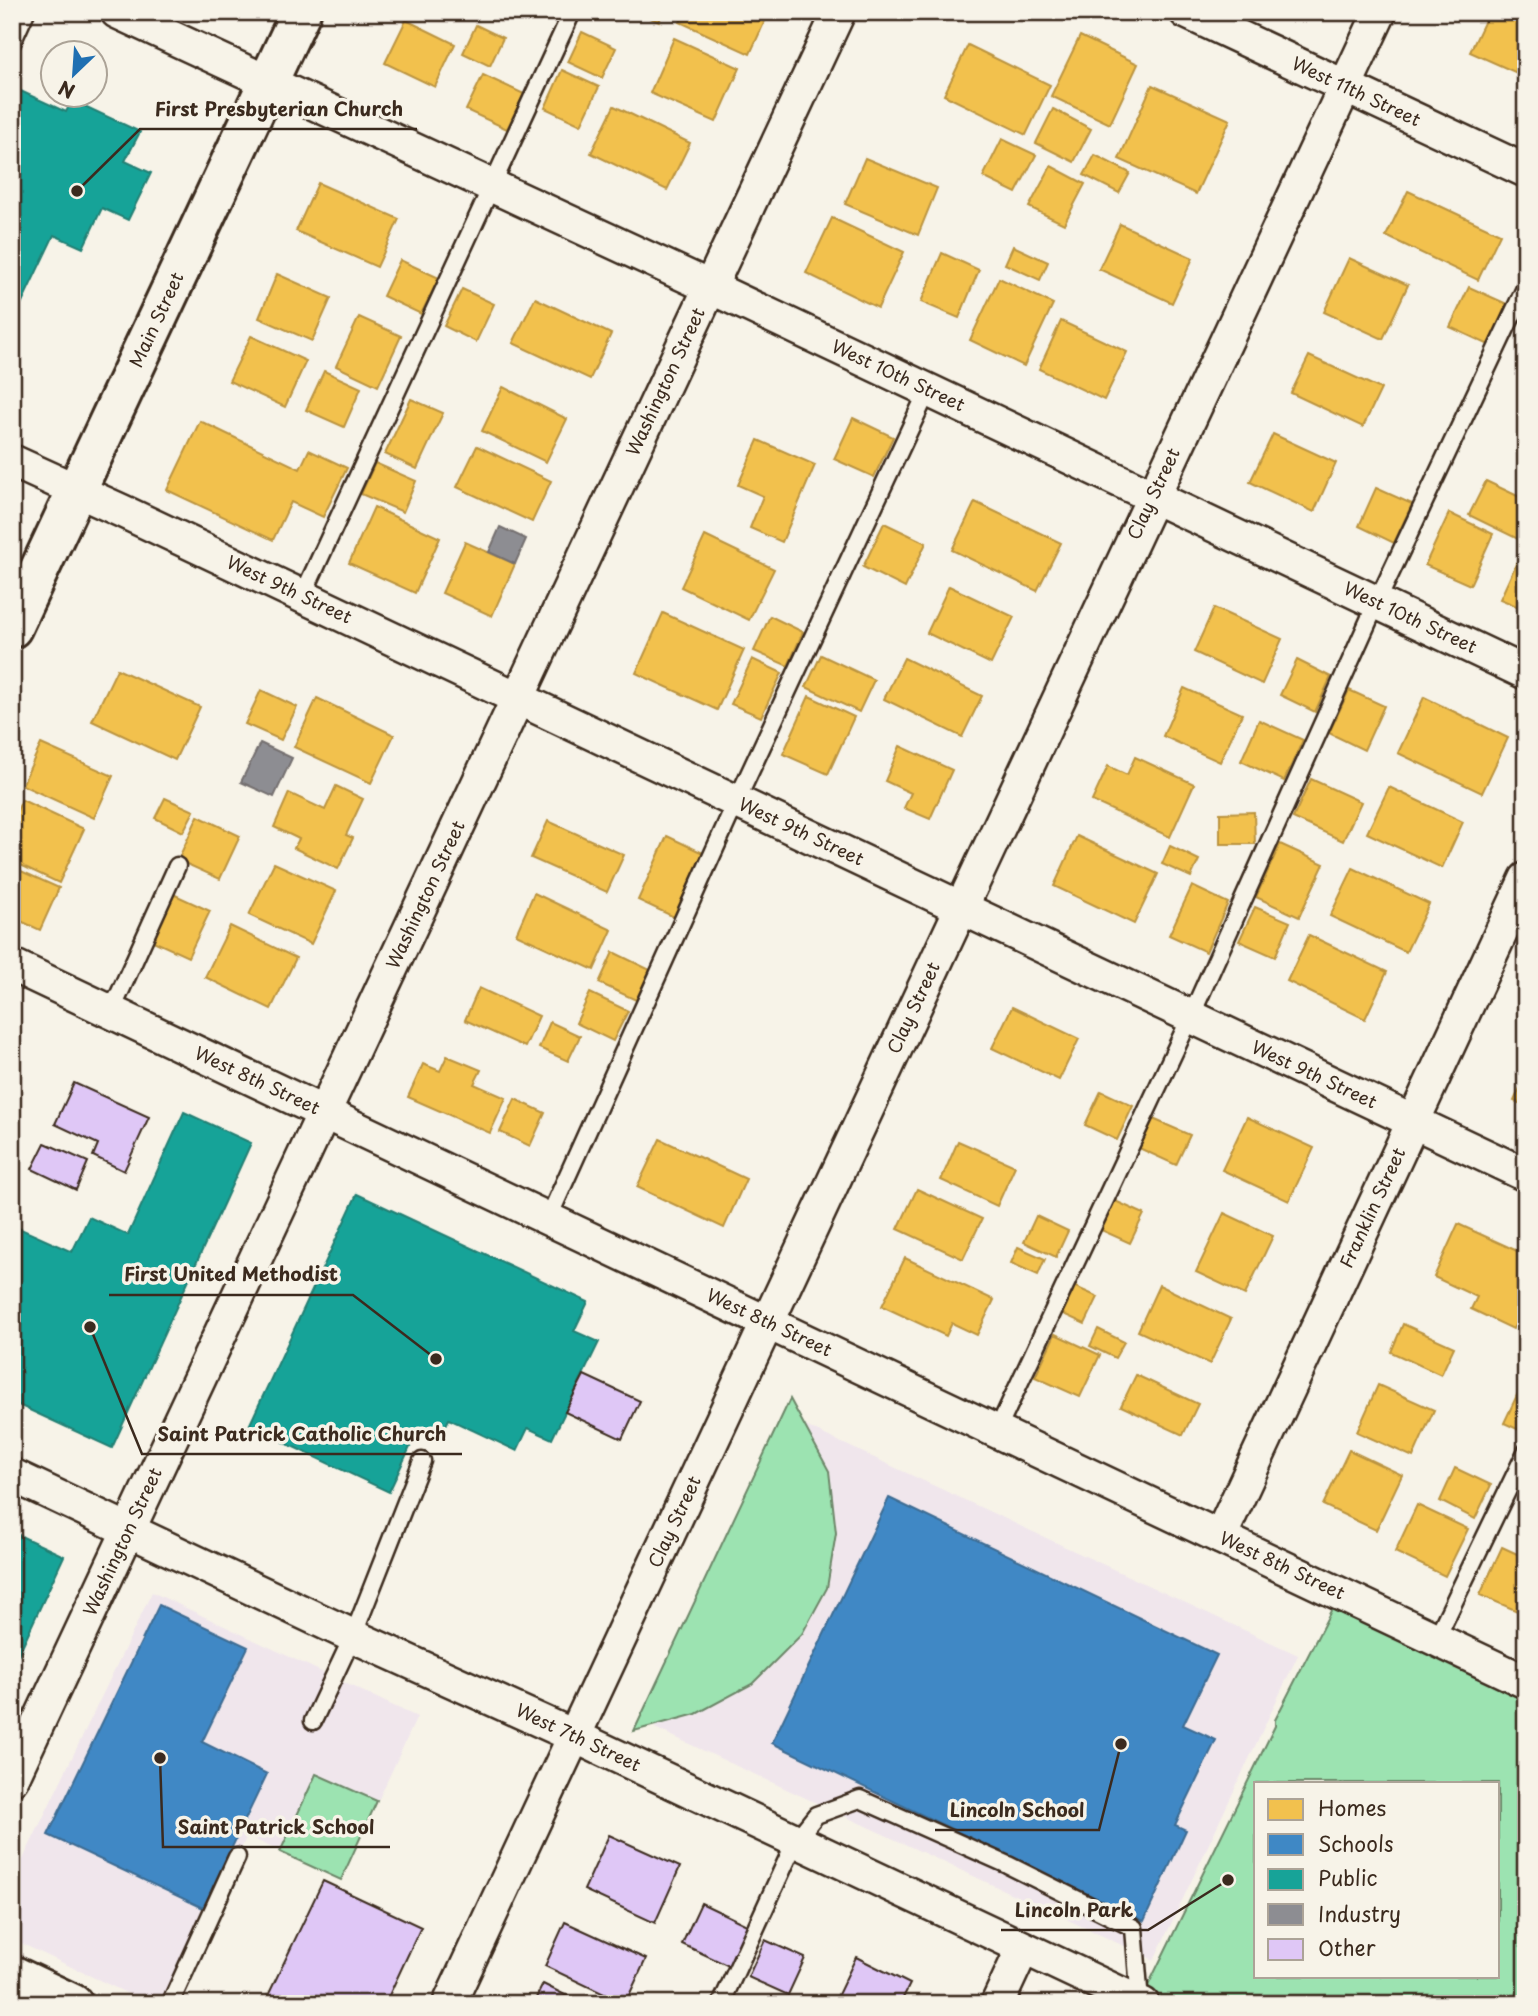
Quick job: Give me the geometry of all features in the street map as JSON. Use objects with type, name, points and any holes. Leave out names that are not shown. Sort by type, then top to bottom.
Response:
[{"type":"main road","name":"Main Street","points":[[12,628],[301,12]]},
{"type":"main road","points":[[12,1975],[74,2004]]},
{"type":"street","name":"West 10th Street","points":[[117,12],[710,287],[1526,673]]},
{"type":"street","name":"Washington Street","points":[[12,1779],[839,12]]},
{"type":"street","name":"West 11th Street","points":[[1186,12],[1526,171]]},
{"type":"street","name":"Clay Street","points":[[449,2004],[1380,12]]},
{"type":"street","name":"West 9th Street","points":[[12,461],[1526,1175]]},
{"type":"street","name":"Franklin Street","points":[[1220,1536],[1526,879]]},
{"type":"street","name":"West 8th Street","points":[[12,965],[1526,1682]]},
{"type":"street","name":"West 7th Street","points":[[12,1475],[1141,2003]]},
{"type":"street","points":[[997,2004],[1023,1948]]},
{"type":"lane","points":[[12,43],[26,12]]},
{"type":"lane","points":[[302,597],[572,12]]},
{"type":"lane","points":[[997,1431],[1191,1016],[1377,602],[1526,286]]},
{"type":"lane","points":[[548,1219],[736,802],[928,390]]},
{"type":"lane","points":[[111,1012],[177,866]]},
{"type":"lane","points":[[1436,1639],[1526,1452]]},
{"type":"lane","points":[[313,1721],[353,1636],[422,1461]]},
{"type":"lane","points":[[721,2004],[796,1840],[816,1815],[860,1799],[1008,1866],[1134,1928],[1141,2003]]},
{"type":"lane","points":[[170,2004],[237,1857]]},
{"type":"shaded area","points":[[797,1422],[1298,1655],[1154,1960],[655,1728]]},
{"type":"shaded area","points":[[152,1592],[417,1717],[341,1880],[247,1836],[170,2004],[150,2004],[12,1939],[12,1882]]},
{"type":"green space","points":[[790,1399],[829,1471],[836,1533],[827,1588],[802,1634],[752,1684],[696,1714],[634,1731]]},
{"type":"green space","points":[[1340,1593],[1526,1681],[1526,2004],[1140,2002],[1275,1726],[1275,1720]]},
{"type":"green space","points":[[316,1774],[377,1801],[341,1880],[280,1852]]},
{"type":"building: Homes","points":[[638,12],[663,12],[659,22]]},
{"type":"building: Homes","points":[[685,12],[769,12],[750,54],[680,22]]},
{"type":"building: Homes","points":[[1489,12],[1526,14],[1526,77],[1470,52]]},
{"type":"building: Homes","points":[[406,20],[455,44],[435,87],[385,63]]},
{"type":"building: Homes","points":[[476,25],[503,38],[490,66],[463,53]]},
{"type":"building: Homes","points":[[582,32],[616,48],[602,78],[568,62]]},
{"type":"building: Homes","points":[[1080,36],[1138,64],[1110,124],[1051,96]]},
{"type":"building: Homes","points":[[674,38],[740,68],[716,122],[650,93]]},
{"type":"building: Homes","points":[[968,45],[1050,85],[1026,135],[944,95]]},
{"type":"building: Homes","points":[[562,70],[599,87],[581,125],[545,108]]},
{"type":"building: Homes","points":[[483,75],[524,94],[507,129],[466,110]]},
{"type":"building: Homes","points":[[1152,85],[1230,120],[1196,194],[1119,159]]},
{"type":"building: Homes","points":[[614,106],[690,143],[667,190],[591,153]]},
{"type":"building: Homes","points":[[1053,109],[1091,129],[1074,162],[1036,143]]},
{"type":"building: Homes","points":[[1002,139],[1036,155],[1016,193],[983,177]]},
{"type":"building: Homes","points":[[1095,155],[1130,173],[1119,193],[1084,175]]},
{"type":"building: Homes","points":[[865,158],[937,188],[918,235],[845,204]]},
{"type":"building: Homes","points":[[1051,166],[1085,184],[1064,224],[1029,207]]},
{"type":"building: Homes","points":[[318,183],[399,219],[377,267],[296,231]]},
{"type":"building: Homes","points":[[1408,191],[1500,234],[1478,280],[1386,236]]},
{"type":"building: Homes","points":[[832,218],[904,252],[878,308],[806,273]]},
{"type":"building: Homes","points":[[1120,224],[1193,258],[1172,303],[1099,269]]},
{"type":"building: Homes","points":[[1013,246],[1048,262],[1040,280],[1005,264]]},
{"type":"building: Homes","points":[[942,253],[979,270],[959,318],[921,302]]},
{"type":"building: Homes","points":[[1349,258],[1408,285],[1383,339],[1324,312]]},
{"type":"building: Homes","points":[[400,260],[439,278],[421,314],[383,296]]},
{"type":"building: Homes","points":[[277,274],[331,298],[312,341],[259,318]]},
{"type":"building: Homes","points":[[999,278],[1053,304],[1024,366],[970,340]]},
{"type":"building: Homes","points":[[1469,287],[1507,304],[1489,345],[1450,327]]},
{"type":"building: Homes","points":[[462,289],[494,304],[476,342],[444,326]]},
{"type":"building: Homes","points":[[535,298],[611,334],[590,379],[513,343]]},
{"type":"building: Homes","points":[[359,317],[401,336],[378,386],[336,366]]},
{"type":"building: Homes","points":[[1061,321],[1127,352],[1104,400],[1039,369]]},
{"type":"building: Homes","points":[[251,336],[306,361],[285,407],[229,381]]},
{"type":"building: Homes","points":[[1309,356],[1381,389],[1363,427],[1291,393]]},
{"type":"building: Homes","points":[[324,371],[361,388],[344,427],[306,410]]},
{"type":"building: Homes","points":[[503,387],[567,419],[546,462],[482,431]]},
{"type":"building: Homes","points":[[411,399],[443,413],[417,469],[385,454]]},
{"type":"building: Homes","points":[[853,418],[893,437],[874,477],[834,459]]},
{"type":"building: Homes","points":[[200,421],[300,469],[309,450],[347,468],[323,517],[291,502],[273,540],[167,490]]},
{"type":"building: Homes","points":[[1273,434],[1336,463],[1314,512],[1250,482]]},
{"type":"building: Homes","points":[[758,440],[815,465],[782,542],[750,528],[763,496],[738,485]]},
{"type":"building: Homes","points":[[477,446],[551,481],[532,522],[457,487]]},
{"type":"building: Homes","points":[[375,463],[416,481],[403,512],[361,494]]},
{"type":"building: Homes","points":[[1486,481],[1526,500],[1526,527],[1520,540],[1469,515]]},
{"type":"building: Homes","points":[[1376,488],[1412,504],[1394,543],[1359,526]]},
{"type":"building: Homes","points":[[975,502],[1061,543],[1037,591],[952,550]]},
{"type":"building: Homes","points":[[374,507],[440,538],[415,593],[349,563]]},
{"type":"building: Homes","points":[[1449,513],[1493,534],[1470,585],[1425,565]]},
{"type":"building: Homes","points":[[884,523],[926,543],[905,588],[863,567]]},
{"type":"building: Homes","points":[[705,536],[774,569],[749,620],[681,587]]},
{"type":"building: Homes","points":[[465,542],[515,564],[492,616],[442,593]]},
{"type":"building: Homes","points":[[1522,551],[1526,553],[1526,610],[1500,599]]},
{"type":"building: Homes","points":[[949,586],[1014,617],[991,664],[927,633]]},
{"type":"building: Homes","points":[[1214,608],[1282,639],[1262,684],[1194,652]]},
{"type":"building: Homes","points":[[663,613],[744,650],[717,710],[636,673]]},
{"type":"building: Homes","points":[[770,616],[803,632],[788,666],[754,651]]},
{"type":"building: Homes","points":[[821,655],[874,680],[859,712],[806,687]]},
{"type":"building: Homes","points":[[904,658],[982,696],[962,737],[884,699]]},
{"type":"building: Homes","points":[[752,659],[782,673],[761,717],[731,704]]},
{"type":"building: Homes","points":[[1297,660],[1331,677],[1315,712],[1280,695]]},
{"type":"building: Homes","points":[[117,669],[200,707],[175,760],[92,721]]},
{"type":"building: Homes","points":[[1184,688],[1242,714],[1220,762],[1163,736]]},
{"type":"building: Homes","points":[[261,690],[297,707],[281,740],[245,724]]},
{"type":"building: Homes","points":[[1349,690],[1384,706],[1364,750],[1329,733]]},
{"type":"building: Homes","points":[[809,696],[854,717],[828,774],[783,754]]},
{"type":"building: Homes","points":[[1424,697],[1508,738],[1482,793],[1398,753]]},
{"type":"building: Homes","points":[[317,698],[394,735],[371,783],[294,747]]},
{"type":"building: Homes","points":[[1259,720],[1303,740],[1284,781],[1241,761]]},
{"type":"building: Homes","points":[[41,744],[113,776],[94,818],[22,785]]},
{"type":"building: Homes","points":[[900,746],[952,770],[930,819],[904,808],[911,793],[885,781]]},
{"type":"building: Homes","points":[[1135,757],[1194,784],[1170,837],[1092,801],[1108,766],[1127,775]]},
{"type":"building: Homes","points":[[1311,779],[1361,802],[1343,841],[1293,818]]},
{"type":"building: Homes","points":[[336,786],[363,799],[346,835],[353,838],[338,869],[294,848],[299,839],[274,827],[289,793],[325,810]]},
{"type":"building: Homes","points":[[1389,787],[1463,822],[1442,868],[1367,833]]},
{"type":"building: Homes","points":[[165,798],[194,811],[183,832],[155,818]]},
{"type":"building: Homes","points":[[22,800],[84,829],[59,883],[12,861],[12,821]]},
{"type":"building: Homes","points":[[1254,812],[1255,844],[1220,844],[1220,813]]},
{"type":"building: Homes","points":[[198,816],[240,836],[220,879],[178,860]]},
{"type":"building: Homes","points":[[548,821],[624,855],[607,892],[531,858]]},
{"type":"building: Homes","points":[[667,836],[703,853],[674,917],[638,900]]},
{"type":"building: Homes","points":[[1077,836],[1158,874],[1134,924],[1054,886]]},
{"type":"building: Homes","points":[[1280,844],[1324,864],[1299,917],[1256,897]]},
{"type":"building: Homes","points":[[1170,846],[1199,860],[1191,877],[1162,864]]},
{"type":"building: Homes","points":[[274,863],[336,891],[311,944],[249,915]]},
{"type":"building: Homes","points":[[12,867],[59,888],[40,930],[12,917]]},
{"type":"building: Homes","points":[[1353,868],[1429,904],[1406,952],[1330,916]]},
{"type":"building: Homes","points":[[1192,886],[1228,903],[1206,952],[1169,935]]},
{"type":"building: Homes","points":[[534,893],[612,930],[594,970],[516,934]]},
{"type":"building: Homes","points":[[173,894],[210,911],[188,957],[151,940]]},
{"type":"building: Homes","points":[[1255,907],[1290,922],[1275,957],[1239,941]]},
{"type":"building: Homes","points":[[230,926],[296,958],[271,1009],[205,977]]},
{"type":"building: Homes","points":[[1309,935],[1387,972],[1365,1019],[1287,981]]},
{"type":"building: Homes","points":[[613,952],[650,970],[636,1000],[599,983]]},
{"type":"building: Homes","points":[[479,988],[539,1016],[525,1047],[465,1020]]},
{"type":"building: Homes","points":[[590,993],[628,1011],[613,1041],[576,1023]]},
{"type":"building: Homes","points":[[1012,1007],[1079,1039],[1059,1080],[992,1048]]},
{"type":"building: Homes","points":[[550,1022],[580,1036],[568,1061],[539,1048]]},
{"type":"building: Homes","points":[[447,1056],[481,1070],[474,1084],[506,1098],[490,1133],[408,1097],[423,1064],[440,1071]]},
{"type":"building: Homes","points":[[1526,1075],[1526,1106],[1514,1101]]},
{"type":"building: Homes","points":[[1101,1091],[1133,1106],[1117,1140],[1085,1125]]},
{"type":"building: Homes","points":[[515,1099],[545,1113],[530,1146],[500,1132]]},
{"type":"building: Homes","points":[[1247,1117],[1314,1148],[1289,1201],[1222,1170]]},
{"type":"building: Homes","points":[[1153,1119],[1190,1135],[1176,1165],[1139,1148]]},
{"type":"building: Homes","points":[[660,1139],[746,1179],[724,1228],[637,1187]]},
{"type":"building: Homes","points":[[958,1141],[1015,1166],[997,1206],[941,1180]]},
{"type":"building: Homes","points":[[917,1189],[982,1219],[963,1259],[898,1229]]},
{"type":"building: Homes","points":[[1113,1200],[1144,1214],[1130,1243],[1099,1229]]},
{"type":"building: Homes","points":[[1224,1213],[1273,1236],[1245,1295],[1196,1272]]},
{"type":"building: Homes","points":[[1036,1216],[1068,1231],[1056,1257],[1024,1242]]},
{"type":"building: Homes","points":[[1458,1224],[1526,1255],[1526,1275],[1518,1292],[1526,1296],[1526,1302],[1513,1329],[1471,1309],[1477,1297],[1434,1277]]},
{"type":"building: Homes","points":[[1018,1247],[1045,1259],[1038,1275],[1011,1263]]},
{"type":"building: Homes","points":[[905,1258],[994,1300],[977,1335],[952,1323],[946,1336],[882,1306]]},
{"type":"building: Homes","points":[[1071,1285],[1098,1297],[1085,1324],[1059,1312]]},
{"type":"building: Homes","points":[[1159,1285],[1231,1319],[1210,1364],[1138,1331]]},
{"type":"building: Homes","points":[[1403,1324],[1454,1347],[1441,1375],[1391,1352]]},
{"type":"building: Homes","points":[[1098,1329],[1124,1342],[1115,1358],[1090,1346]]},
{"type":"building: Homes","points":[[1055,1334],[1100,1355],[1080,1397],[1035,1377]]},
{"type":"building: Homes","points":[[1136,1375],[1198,1404],[1183,1435],[1121,1406]]},
{"type":"building: Homes","points":[[1378,1385],[1434,1410],[1413,1457],[1357,1432]]},
{"type":"building: Homes","points":[[1518,1393],[1526,1397],[1526,1433],[1504,1423]]},
{"type":"building: Homes","points":[[1349,1450],[1402,1475],[1376,1530],[1323,1505]]},
{"type":"building: Homes","points":[[1455,1468],[1491,1485],[1475,1519],[1440,1501]]},
{"type":"building: Homes","points":[[1417,1505],[1468,1529],[1445,1576],[1395,1552]]},
{"type":"building: Homes","points":[[1502,1547],[1526,1558],[1526,1605],[1522,1613],[1480,1595]]},
{"type":"building: Schools","points":[[889,1498],[1217,1655],[1183,1725],[1216,1740],[1175,1825],[1186,1830],[1144,1921],[772,1743]]},
{"type":"building: Schools","points":[[159,1605],[248,1647],[202,1742],[267,1774],[203,1908],[48,1835]]},
{"type":"building: Public","points":[[14,88],[38,99],[38,108],[57,108],[66,112],[68,108],[89,108],[140,132],[125,161],[151,173],[128,220],[102,208],[83,248],[54,235],[16,315],[12,313]]},
{"type":"building: Public","points":[[184,1112],[251,1143],[112,1448],[12,1402],[12,1225],[72,1252],[89,1217],[128,1235]]},
{"type":"building: Public","points":[[357,1194],[588,1302],[574,1331],[599,1342],[552,1439],[528,1428],[517,1451],[449,1419],[439,1439],[418,1430],[389,1492],[249,1426]]},
{"type":"building: Public","points":[[12,1532],[64,1556],[12,1668]]},
{"type":"building: Industry","points":[[500,527],[526,539],[515,564],[489,552]]},
{"type":"building: Industry","points":[[260,743],[292,758],[274,797],[241,782]]},
{"type":"building: Other","points":[[74,1083],[149,1117],[124,1171],[93,1156],[98,1144],[55,1124]]},
{"type":"building: Other","points":[[45,1143],[88,1162],[76,1190],[32,1169]]},
{"type":"building: Other","points":[[584,1375],[640,1401],[622,1439],[565,1412]]},
{"type":"building: Other","points":[[609,1835],[680,1867],[655,1923],[584,1890]]},
{"type":"building: Other","points":[[323,1881],[421,1927],[385,2004],[264,2004]]},
{"type":"building: Other","points":[[701,1903],[751,1927],[733,1968],[682,1944]]},
{"type":"building: Other","points":[[565,1922],[646,1959],[625,2004],[545,1966]]},
{"type":"building: Other","points":[[765,1940],[805,1958],[788,1995],[748,1977]]},
{"type":"building: Other","points":[[856,1957],[910,1984],[900,2004],[834,2003]]},
{"type":"building: Other","points":[[543,1984],[583,2004],[533,2004]]},
{"type":"place","name":"First Presbyterian Church","points":[[77,191]]},
{"type":"place","name":"Saint Patrick Catholic Church","points":[[90,1327]]},
{"type":"place","name":"First United Methodist","points":[[436,1359]]},
{"type":"place","name":"Lincoln School","points":[[1121,1744]]},
{"type":"place","name":"Saint Patrick School","points":[[160,1758]]},
{"type":"place","name":"Lincoln Park","points":[[1228,1880]]}]
